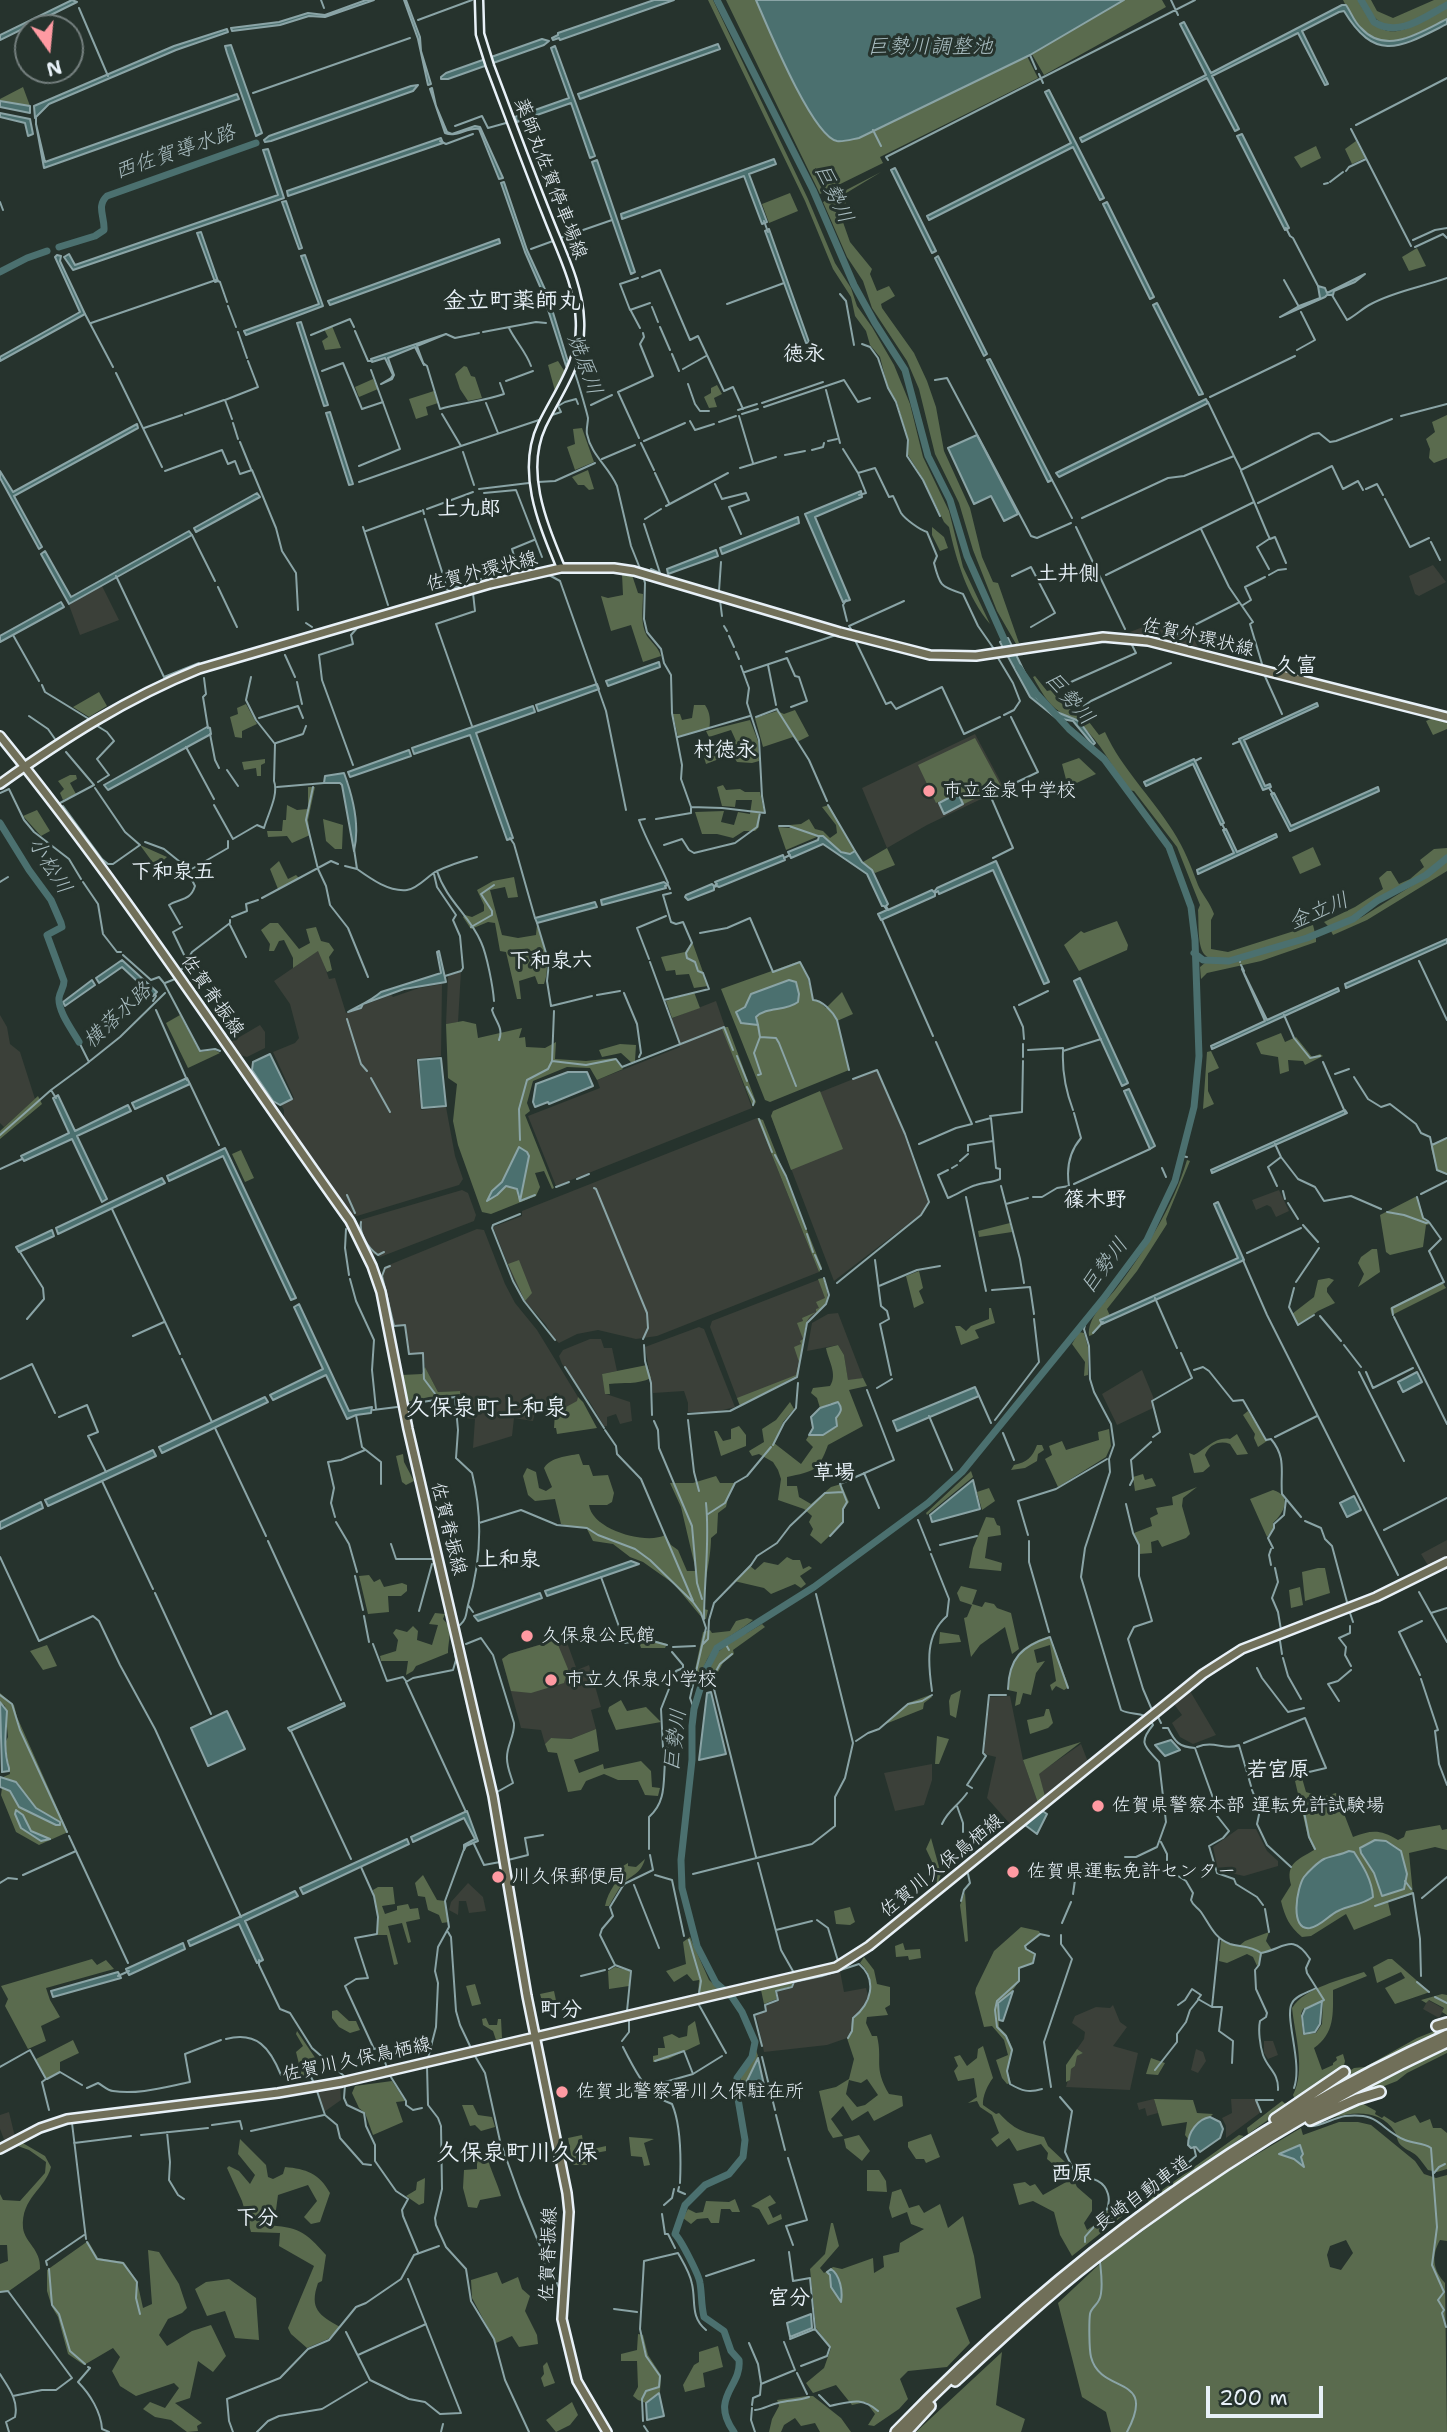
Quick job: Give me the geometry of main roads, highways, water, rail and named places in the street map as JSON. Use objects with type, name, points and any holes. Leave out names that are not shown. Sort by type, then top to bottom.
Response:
[{"type":"highway","points":[[1437,2026],[1447,2023]]},
{"type":"highway","name":"長崎自動車道","points":[[896,2432],[1005,2325],[1105,2242],[1182,2185],[1310,2105],[1447,2035]]},
{"type":"highway","name":"長崎自動車道","points":[[906,2432],[954,2381],[1093,2260],[1164,2206],[1228,2162],[1342,2095],[1447,2042]]},
{"type":"highway","points":[[1182,2185],[1344,2072]]},
{"type":"highway","points":[[1228,2162],[1325,2112],[1380,2092]]},
{"type":"main road","name":"薬師丸佐賀停車場線","points":[[479,0],[480,34],[490,66],[577,297],[580,338],[572,369],[541,426],[533,461],[533,484],[538,505],[561,568]]},
{"type":"main road","name":"佐賀外環状線","points":[[0,784],[111,710],[166,682],[199,669],[490,584],[561,568],[614,568],[634,571],[911,652],[930,655],[964,657],[1103,637],[1149,641],[1447,717]]},
{"type":"main road","name":"佐賀脊振線","points":[[0,736],[110,878],[274,1111],[350,1221],[372,1266],[381,1292],[408,1429],[493,1796],[569,2212],[562,2319],[565,2336],[577,2381],[607,2432]]},
{"type":"main road","name":"佐賀川久保鳥栖線","points":[[0,2149],[40,2128],[67,2119],[307,2088],[819,1972],[853,1958],[1230,1655],[1376,1597],[1447,1562]]},
{"type":"water","points":[[72,0],[77,2],[53,14],[43,14]]},
{"type":"water","points":[[366,0],[374,0],[325,17],[309,16],[280,25],[232,31],[231,28],[279,22],[308,13],[325,15]]},
{"type":"water","points":[[404,0],[420,37],[421,51],[431,84],[428,85],[418,39]]},
{"type":"water","points":[[654,0],[674,0],[560,40],[552,38],[558,33]]},
{"type":"water","name":"巨勢川調整池","points":[[756,0],[1124,0],[1030,55],[859,138],[837,141],[827,135],[803,101]]},
{"type":"water","points":[[1346,5],[1361,28],[1381,40],[1404,39],[1447,19],[1447,24],[1416,39],[1390,46],[1367,39],[1344,11],[1339,12],[1302,31],[1328,84],[1325,85],[1298,33],[1212,76],[1239,129],[1235,131],[1207,78],[1082,142],[1080,138],[1206,75],[1180,24],[1184,22],[1211,73]]},
{"type":"water","points":[[14,28],[14,33],[0,40],[0,35]]},
{"type":"water","points":[[227,29],[228,32],[176,50],[49,104],[35,118],[34,106],[174,46]]},
{"type":"water","points":[[542,39],[549,41],[448,79],[441,79],[446,73]]},
{"type":"water","points":[[718,44],[720,49],[580,99],[578,94]]},
{"type":"water","points":[[231,45],[262,133],[256,136],[225,46]]},
{"type":"water","points":[[555,46],[595,156],[590,158],[571,103],[517,122],[515,117],[569,98],[551,48]]},
{"type":"water","points":[[418,85],[413,91],[271,141],[264,140],[269,136]]},
{"type":"water","points":[[432,88],[447,132],[452,134],[445,133],[430,89]]},
{"type":"water","points":[[1049,90],[1104,198],[1100,200],[1073,147],[929,220],[927,216],[1071,143],[1045,92]]},
{"type":"water","points":[[237,94],[239,99],[44,168],[36,124],[45,162]]},
{"type":"water","points":[[0,101],[30,106],[30,113],[0,107]]},
{"type":"water","points":[[0,113],[30,119],[33,134],[28,136],[25,123],[0,117]]},
{"type":"water","points":[[475,126],[480,127],[503,178],[499,179],[479,129],[452,134]]},
{"type":"water","points":[[1242,134],[1289,228],[1285,230],[1237,136]]},
{"type":"water","points":[[441,138],[443,143],[288,196],[287,191]]},
{"type":"water","points":[[268,149],[284,198],[73,270],[64,257],[69,254],[75,265],[278,195],[263,150]]},
{"type":"water","points":[[774,159],[776,164],[749,174],[767,222],[762,224],[744,176],[622,219],[621,214]]},
{"type":"water","points":[[597,160],[635,272],[631,274],[592,162]]},
{"type":"water","points":[[895,168],[936,251],[932,253],[891,170]]},
{"type":"water","points":[[504,182],[527,250],[548,296],[568,362],[566,366],[542,291],[501,183]]},
{"type":"water","points":[[286,201],[302,248],[299,249],[282,202]]},
{"type":"water","points":[[1107,202],[1154,297],[1150,299],[1103,204]]},
{"type":"water","points":[[769,229],[809,342],[806,343],[765,231]]},
{"type":"water","points":[[201,232],[218,281],[215,282],[197,233]]},
{"type":"water","points":[[499,239],[500,243],[330,305],[328,301]]},
{"type":"water","points":[[305,255],[323,306],[246,335],[244,331],[319,304],[301,256]]},
{"type":"water","points":[[61,256],[60,261],[85,314],[0,361],[0,357],[80,312],[55,257]]},
{"type":"water","points":[[938,256],[987,354],[984,356],[935,258]]},
{"type":"water","points":[[1365,274],[1355,282],[1334,291],[1333,295],[1327,295],[1280,317],[1320,298],[1318,286],[1325,288],[1327,293]]},
{"type":"water","points":[[1157,303],[1203,394],[1199,395],[1153,305]]},
{"type":"water","points":[[301,322],[328,405],[324,406],[297,323]]},
{"type":"water","points":[[446,334],[417,346],[424,365],[415,347],[388,358],[394,375],[392,379],[381,384],[393,375],[385,358],[372,362],[371,359]]},
{"type":"water","points":[[990,359],[1052,480],[1048,482],[987,360]]},
{"type":"water","points":[[1206,399],[1208,403],[1059,477],[1056,473]]},
{"type":"water","points":[[330,412],[353,484],[349,485],[326,413]]},
{"type":"water","points":[[137,424],[138,428],[14,496],[42,547],[39,549],[0,478],[0,471],[13,492]]},
{"type":"water","points":[[977,435],[1018,514],[1004,521],[991,496],[974,504],[948,448]]},
{"type":"water","points":[[861,491],[862,497],[815,517],[850,600],[843,602],[805,514]]},
{"type":"water","points":[[257,493],[260,497],[196,532],[194,528]]},
{"type":"water","points":[[798,517],[799,523],[722,554],[720,548]]},
{"type":"water","points":[[189,531],[192,535],[69,604],[41,554],[45,551],[71,597]]},
{"type":"water","points":[[716,550],[718,556],[668,574],[667,569]]},
{"type":"water","points":[[61,602],[64,607],[0,642],[0,636]]},
{"type":"water","points":[[1008,638],[1037,698],[1052,710],[1079,721],[1095,743],[1093,745],[1073,721],[1056,718],[1030,697],[1000,642]]},
{"type":"water","points":[[659,662],[660,667],[608,686],[606,681]]},
{"type":"water","points":[[597,684],[599,689],[538,711],[536,705]]},
{"type":"water","points":[[1317,703],[1318,706],[1244,740],[1265,786],[1270,784],[1271,787],[1263,790],[1239,739]]},
{"type":"water","points":[[533,706],[535,712],[476,733],[513,838],[507,840],[470,735],[414,754],[412,748]]},
{"type":"water","points":[[207,727],[210,728],[211,734],[108,790],[104,785]]},
{"type":"water","points":[[409,750],[411,756],[350,777],[348,772]]},
{"type":"water","points":[[1194,759],[1224,823],[1221,825],[1193,764],[1146,786],[1144,782]]},
{"type":"water","points":[[344,773],[355,812],[354,851],[342,785],[324,783],[325,776]]},
{"type":"water","points":[[1378,787],[1379,791],[1290,831],[1271,794],[1274,793],[1291,826]]},
{"type":"water","points":[[958,793],[963,804],[944,814],[939,803]]},
{"type":"water","points":[[1226,829],[1237,852],[1276,834],[1277,837],[1198,874],[1197,870],[1234,853],[1223,830]]},
{"type":"water","points":[[819,836],[823,836],[841,852],[850,854],[855,851],[862,862],[872,870],[888,904],[888,910],[932,890],[934,892],[937,888],[996,861],[1049,982],[1044,984],[993,870],[939,894],[938,891],[935,896],[881,920],[878,914],[887,910],[882,906],[867,874],[823,844],[791,858],[788,852],[818,840]]},
{"type":"water","points":[[783,855],[785,860],[714,887],[714,890],[688,900],[685,897],[712,884],[714,886],[717,884],[715,882]]},
{"type":"water","points":[[664,882],[668,885],[666,888],[602,905],[601,900]]},
{"type":"water","points":[[595,902],[597,907],[537,923],[535,918]]},
{"type":"water","points":[[1447,939],[1447,943],[1346,988],[1345,984]]},
{"type":"water","points":[[439,951],[446,982],[404,989],[364,1004],[381,992],[441,973]]},
{"type":"water","points":[[122,960],[157,992],[153,996],[122,967],[99,983],[96,978]]},
{"type":"water","points":[[1242,969],[1267,1020],[1338,988],[1339,991],[1212,1049],[1211,1046],[1265,1021]]},
{"type":"water","points":[[1080,978],[1128,1083],[1122,1086],[1074,981]]},
{"type":"water","points":[[92,980],[95,985],[65,1006],[63,1002]]},
{"type":"water","points":[[789,980],[796,982],[798,1002],[760,1014],[756,1017],[758,1025],[741,1023],[736,1012],[745,1007],[751,994]]},
{"type":"water","points":[[270,1054],[292,1099],[280,1105],[273,1101],[252,1070],[253,1062]]},
{"type":"water","points":[[441,1058],[446,1106],[422,1108],[418,1060]]},
{"type":"water","points":[[568,1072],[587,1072],[593,1086],[535,1107],[533,1102],[536,1084]]},
{"type":"water","points":[[187,1078],[190,1084],[135,1109],[132,1103]]},
{"type":"water","points":[[1129,1089],[1155,1146],[1150,1149],[1124,1091]]},
{"type":"water","points":[[58,1095],[75,1131],[128,1105],[131,1111],[77,1136],[107,1199],[102,1202],[72,1139],[24,1161],[21,1156],[69,1133],[53,1098]]},
{"type":"water","points":[[1345,1110],[1347,1113],[1212,1173],[1211,1170]]},
{"type":"water","points":[[519,1147],[529,1156],[520,1201],[517,1189],[506,1186],[487,1201],[492,1191],[502,1182]]},
{"type":"water","points":[[225,1148],[296,1298],[291,1300],[223,1156],[169,1181],[167,1176]]},
{"type":"water","points":[[162,1178],[165,1183],[58,1234],[56,1228]]},
{"type":"water","points":[[1218,1202],[1244,1260],[1102,1324],[1100,1320],[1238,1258],[1214,1204]]},
{"type":"water","points":[[52,1230],[54,1236],[19,1252],[16,1247]]},
{"type":"water","points":[[299,1304],[349,1411],[372,1407],[371,1413],[347,1419],[326,1375],[273,1400],[270,1395],[323,1369],[294,1307]]},
{"type":"water","points":[[1417,1372],[1422,1382],[1403,1392],[1398,1382]]},
{"type":"water","points":[[975,1387],[979,1396],[897,1431],[893,1421]]},
{"type":"water","points":[[265,1397],[268,1402],[162,1453],[159,1447]]},
{"type":"water","points":[[838,1402],[841,1409],[836,1418],[837,1426],[823,1435],[809,1435],[813,1428],[811,1417],[820,1408]]},
{"type":"water","points":[[153,1450],[156,1456],[48,1506],[45,1500]]},
{"type":"water","points":[[973,1480],[980,1509],[932,1522],[930,1515]]},
{"type":"water","points":[[1354,1496],[1361,1510],[1347,1517],[1340,1503]]},
{"type":"water","points":[[41,1502],[43,1508],[0,1529],[0,1522]]},
{"type":"water","points":[[631,1561],[639,1564],[547,1596],[545,1591]]},
{"type":"water","points":[[540,1593],[542,1598],[478,1621],[474,1616]]},
{"type":"water","points":[[711,1692],[726,1754],[699,1760],[707,1693]]},
{"type":"water","points":[[0,1702],[7,1711],[5,1747],[9,1768],[9,1771],[2,1772]]},
{"type":"water","points":[[344,1703],[345,1706],[290,1731],[288,1728]]},
{"type":"water","points":[[227,1711],[245,1749],[208,1766],[191,1728]]},
{"type":"water","points":[[1171,1740],[1180,1750],[1165,1756],[1155,1745]]},
{"type":"water","points":[[0,1777],[16,1782],[36,1808],[60,1822],[60,1825],[19,1807],[10,1791],[0,1787]]},
{"type":"water","points":[[16,1810],[23,1815],[31,1831],[50,1839],[41,1841],[21,1828]]},
{"type":"water","points":[[1041,1810],[1047,1814],[1037,1834],[1025,1825]]},
{"type":"water","points":[[467,1811],[478,1841],[466,1846],[464,1850],[464,1845],[475,1839],[464,1818],[413,1842],[411,1837]]},
{"type":"water","points":[[407,1839],[409,1844],[303,1894],[300,1888]]},
{"type":"water","points":[[1375,1840],[1386,1841],[1401,1851],[1407,1874],[1404,1889],[1382,1896],[1374,1873],[1360,1848]]},
{"type":"water","points":[[1349,1851],[1354,1852],[1364,1868],[1373,1897],[1338,1911],[1314,1927],[1303,1927],[1299,1923],[1296,1907],[1304,1877],[1324,1859]]},
{"type":"water","points":[[295,1891],[298,1896],[245,1921],[263,1960],[257,1963],[239,1924],[190,1946],[188,1941]]},
{"type":"water","points":[[183,1943],[185,1949],[129,1975],[126,1969]]},
{"type":"water","points":[[118,1972],[121,1978],[53,1997],[51,1991]]},
{"type":"water","points":[[1013,1991],[1003,2021],[999,2020],[998,2003]]},
{"type":"water","points":[[1322,2001],[1320,2024],[1315,2032],[1304,2034],[1302,2016],[1305,2009]]},
{"type":"water","points":[[758,2058],[764,2085],[743,2089]]},
{"type":"water","points":[[1210,2117],[1220,2122],[1223,2129],[1220,2138],[1200,2152],[1196,2147],[1191,2148],[1188,2145],[1190,2135],[1198,2123]]},
{"type":"water","points":[[1300,2145],[1304,2167],[1294,2159],[1279,2154]]},
{"type":"water","points":[[831,2269],[840,2284],[841,2302],[831,2287],[830,2275],[827,2272]]},
{"type":"water","points":[[811,2314],[812,2328],[790,2337],[787,2323]]},
{"type":"water","points":[[659,2393],[664,2416],[647,2420],[646,2403]]},
{"type":"waterway","points":[[321,0],[324,8]]},
{"type":"waterway","points":[[418,20],[472,0]]},
{"type":"waterway","name":"巨勢川","points":[[717,0],[813,190],[854,285],[905,370],[928,456],[950,500],[967,556],[1008,648]]},
{"type":"waterway","points":[[1171,0],[1178,15]]},
{"type":"waterway","points":[[888,160],[886,157],[1195,0]]},
{"type":"waterway","points":[[1361,0],[1374,22],[1393,28],[1411,24],[1447,5]]},
{"type":"waterway","points":[[79,8],[108,76]]},
{"type":"waterway","points":[[253,93],[410,38]]},
{"type":"waterway","points":[[1030,55],[1036,69]]},
{"type":"waterway","points":[[1039,74],[1043,83]]},
{"type":"waterway","points":[[1356,125],[1447,78]]},
{"type":"waterway","points":[[455,126],[482,116],[488,128],[506,123]]},
{"type":"waterway","points":[[36,118],[36,124]]},
{"type":"waterway","points":[[1351,129],[1411,246]]},
{"type":"waterway","points":[[873,130],[881,146]]},
{"type":"waterway","points":[[440,141],[446,144],[473,134]]},
{"type":"waterway","name":"西佐賀導水路","points":[[59,247],[95,236],[104,230],[101,208],[107,196],[256,143]]},
{"type":"waterway","points":[[1346,171],[1366,159]]},
{"type":"waterway","points":[[1330,182],[1343,172]]},
{"type":"waterway","points":[[1324,184],[1328,183]]},
{"type":"waterway","points":[[0,202],[3,210]]},
{"type":"waterway","points":[[560,238],[612,220]]},
{"type":"waterway","points":[[764,221],[768,232]]},
{"type":"waterway","points":[[1286,228],[1318,286]]},
{"type":"waterway","points":[[1413,240],[1435,230],[1447,228]]},
{"type":"waterway","points":[[1415,247],[1443,234],[1447,238]]},
{"type":"waterway","points":[[531,249],[553,241]]},
{"type":"waterway","name":"西佐賀導水路","points":[[0,272],[47,251]]},
{"type":"waterway","points":[[642,277],[660,270],[690,340],[698,336],[724,391],[733,387],[743,409]]},
{"type":"waterway","points":[[638,278],[620,284],[630,310],[650,303]]},
{"type":"waterway","points":[[1332,295],[1347,320],[1368,306],[1399,292],[1447,278]]},
{"type":"waterway","points":[[91,323],[216,280],[220,282],[227,302]]},
{"type":"waterway","points":[[1284,280],[1299,307]]},
{"type":"waterway","points":[[727,304],[784,283]]},
{"type":"waterway","points":[[840,294],[846,301],[854,345]]},
{"type":"waterway","points":[[228,306],[236,327]]},
{"type":"waterway","points":[[652,307],[658,322]]},
{"type":"waterway","points":[[631,311],[640,328]]},
{"type":"waterway","points":[[1297,350],[1315,340],[1301,312]]},
{"type":"waterway","points":[[85,314],[113,367]]},
{"type":"waterway","points":[[311,335],[350,319],[354,327]]},
{"type":"waterway","points":[[483,332],[536,322],[546,323]]},
{"type":"waterway","points":[[660,327],[670,350]]},
{"type":"waterway","points":[[509,328],[531,366]]},
{"type":"waterway","points":[[355,331],[368,361],[372,361]]},
{"type":"waterway","points":[[238,332],[247,358]]},
{"type":"waterway","points":[[446,334],[455,338],[479,333]]},
{"type":"waterway","points":[[639,438],[618,392],[653,376],[640,344],[643,333]]},
{"type":"waterway","points":[[862,344],[870,347],[878,358],[908,440],[907,456],[923,480],[940,516]]},
{"type":"waterway","points":[[672,354],[679,371]]},
{"type":"waterway","points":[[683,369],[706,356]]},
{"type":"waterway","points":[[1210,397],[1295,356]]},
{"type":"waterway","points":[[232,419],[225,400],[258,387],[248,361]]},
{"type":"waterway","points":[[322,371],[343,363],[362,409],[383,402]]},
{"type":"waterway","points":[[423,363],[427,366],[440,409],[504,394],[500,383]]},
{"type":"waterway","points":[[359,466],[400,449],[371,370]]},
{"type":"waterway","points":[[506,381],[533,371]]},
{"type":"waterway","name":"焼原川","points":[[574,371],[588,418],[589,441],[617,486],[631,546],[641,571]]},
{"type":"waterway","points":[[116,373],[162,467]]},
{"type":"waterway","points":[[935,380],[947,378],[1031,536],[1037,538],[1071,523]]},
{"type":"waterway","points":[[764,407],[844,380],[858,402],[870,398]]},
{"type":"waterway","points":[[762,403],[823,382]]},
{"type":"waterway","points":[[688,384],[700,411],[709,411]]},
{"type":"waterway","points":[[826,390],[840,443]]},
{"type":"waterway","points":[[591,405],[612,395]]},
{"type":"waterway","points":[[552,415],[561,412],[558,406],[565,402],[576,399],[578,404]]},
{"type":"waterway","points":[[185,414],[224,400]]},
{"type":"waterway","points":[[1208,402],[1234,456]]},
{"type":"waterway","points":[[486,403],[498,433]]},
{"type":"waterway","points":[[738,410],[757,404]]},
{"type":"waterway","points":[[1401,416],[1447,404]]},
{"type":"waterway","points":[[742,414],[758,409]]},
{"type":"waterway","points":[[359,482],[461,446],[442,414]]},
{"type":"waterway","points":[[144,428],[182,415]]},
{"type":"waterway","points":[[719,422],[736,416]]},
{"type":"waterway","points":[[739,416],[753,463]]},
{"type":"waterway","points":[[1082,518],[1168,478],[1184,476],[1234,456],[1241,470],[1313,434],[1319,433],[1330,442],[1336,441],[1392,419]]},
{"type":"waterway","points":[[461,446],[539,420]]},
{"type":"waterway","points":[[690,421],[695,430],[714,424]]},
{"type":"waterway","points":[[233,423],[238,439]]},
{"type":"waterway","points":[[644,441],[685,423]]},
{"type":"waterway","points":[[828,441],[837,439]]},
{"type":"waterway","points":[[240,442],[251,469]]},
{"type":"waterway","points":[[641,443],[654,470]]},
{"type":"waterway","points":[[812,450],[823,447],[824,443]]},
{"type":"waterway","points":[[602,459],[635,445]]},
{"type":"waterway","points":[[843,449],[858,473],[875,468],[889,497],[893,496],[901,513],[927,532],[937,556],[934,563],[940,581],[946,587],[963,594],[978,626],[994,649]]},
{"type":"waterway","points":[[165,471],[222,450],[228,464],[235,461],[240,474],[252,470],[276,528],[282,551],[296,573],[298,610]]},
{"type":"waterway","points":[[785,455],[805,451]]},
{"type":"waterway","points":[[463,452],[474,485]]},
{"type":"waterway","points":[[740,468],[776,457]]},
{"type":"waterway","points":[[538,482],[555,481],[595,463]]},
{"type":"waterway","points":[[1258,503],[1332,466],[1343,489],[1358,481],[1363,490]]},
{"type":"waterway","points":[[1241,471],[1268,535],[1270,539],[1275,537],[1286,563]]},
{"type":"waterway","points":[[655,473],[669,503]]},
{"type":"waterway","points":[[666,506],[728,473]]},
{"type":"waterway","points":[[858,473],[866,493],[859,495]]},
{"type":"waterway","points":[[1052,480],[1072,518]]},
{"type":"waterway","points":[[479,489],[529,483]]},
{"type":"waterway","points":[[715,484],[722,499],[746,493],[749,500],[729,507],[741,534]]},
{"type":"waterway","points":[[1366,489],[1377,484],[1383,495]]},
{"type":"waterway","points":[[484,493],[516,490],[542,557]]},
{"type":"waterway","points":[[427,509],[473,492]]},
{"type":"waterway","points":[[1385,499],[1410,547],[1429,538]]},
{"type":"waterway","points":[[1106,575],[1254,502]]},
{"type":"waterway","points":[[645,519],[661,509]]},
{"type":"waterway","points":[[423,510],[424,514]]},
{"type":"waterway","points":[[366,531],[421,511]]},
{"type":"waterway","points":[[425,519],[444,578]]},
{"type":"waterway","points":[[644,524],[660,573],[651,569]]},
{"type":"waterway","points":[[363,527],[388,605]]},
{"type":"waterway","points":[[1076,527],[1125,629]]},
{"type":"waterway","points":[[1201,529],[1229,587],[1253,622],[1250,624],[1262,664]]},
{"type":"waterway","points":[[192,535],[215,581]]},
{"type":"waterway","points":[[1269,539],[1257,547],[1269,569]]},
{"type":"waterway","points":[[508,569],[517,566],[512,549],[534,540]]},
{"type":"waterway","points":[[1431,542],[1440,560]]},
{"type":"waterway","points":[[719,591],[721,562]]},
{"type":"waterway","points":[[1012,576],[1031,567],[1055,613],[1031,627]]},
{"type":"waterway","points":[[1269,575],[1286,569]]},
{"type":"waterway","points":[[486,577],[500,572]]},
{"type":"waterway","points":[[549,575],[560,581],[606,711],[626,810]]},
{"type":"waterway","points":[[116,576],[164,677],[199,663]]},
{"type":"waterway","points":[[643,576],[644,619],[647,632],[661,649],[664,663],[671,675],[672,713],[682,765],[681,779],[691,807],[765,813],[759,740],[747,703],[749,688],[741,666]]},
{"type":"waterway","points":[[1243,605],[1251,600],[1245,587],[1265,577]]},
{"type":"waterway","points":[[445,582],[447,589],[462,585]]},
{"type":"waterway","points":[[465,584],[469,583]]},
{"type":"waterway","points":[[218,587],[237,627]]},
{"type":"waterway","points":[[472,726],[436,624],[475,611],[473,593]]},
{"type":"waterway","points":[[720,600],[722,616]]},
{"type":"waterway","points":[[846,600],[843,605],[847,621]]},
{"type":"waterway","points":[[851,629],[849,626],[904,601]]},
{"type":"waterway","points":[[1176,642],[1173,636],[1238,603]]},
{"type":"waterway","points":[[306,623],[312,627]]},
{"type":"waterway","points":[[724,626],[727,631]]},
{"type":"waterway","points":[[353,765],[322,680],[319,655],[353,644],[351,635],[358,627]]},
{"type":"waterway","points":[[13,635],[39,681]]},
{"type":"waterway","points":[[786,652],[836,635]]},
{"type":"waterway","points":[[729,636],[734,647]]},
{"type":"waterway","points":[[855,640],[886,704],[891,702],[896,709],[942,687],[964,734],[1000,717]]},
{"type":"waterway","points":[[1053,690],[1136,653],[1131,643]]},
{"type":"waterway","points":[[283,650],[291,646]]},
{"type":"waterway","points":[[736,652],[739,659]]},
{"type":"waterway","points":[[285,655],[295,677]]},
{"type":"waterway","points":[[745,672],[787,658],[795,676],[799,677],[807,701],[791,707]]},
{"type":"waterway","points":[[998,658],[1020,701],[1014,710],[1004,715]]},
{"type":"waterway","points":[[1077,711],[1091,701],[1171,663]]},
{"type":"waterway","points":[[768,665],[776,705]]},
{"type":"waterway","name":"巨勢川","points":[[734,2432],[727,2420],[725,2401],[736,2378],[739,2360],[731,2351],[724,2331],[704,2317],[699,2279],[675,2234],[685,2205],[705,2185],[729,2174],[743,2157],[745,2140],[737,2078],[752,2057],[755,2042],[742,2012],[732,1997],[716,1983],[697,1946],[682,1888],[681,1860],[692,1760],[692,1726],[694,1709],[706,1669],[717,1648],[814,1587],[928,1503],[962,1472],[1103,1299],[1147,1240],[1175,1181],[1194,1107],[1199,1056],[1195,940],[1191,907],[1169,847],[1104,759],[1069,729],[1036,693],[1019,668]]},
{"type":"waterway","points":[[1264,674],[1282,714]]},
{"type":"waterway","points":[[214,805],[233,839],[257,825],[264,828],[272,804],[275,792],[275,744],[256,720],[246,700],[251,677]]},
{"type":"waterway","points":[[204,678],[206,694],[203,697],[208,728]]},
{"type":"waterway","points":[[297,682],[302,704]]},
{"type":"waterway","points":[[42,685],[45,692],[89,719]]},
{"type":"waterway","points":[[259,718],[298,706],[303,718]]},
{"type":"waterway","points":[[756,717],[777,709],[809,760],[827,801]]},
{"type":"waterway","points":[[29,716],[48,729],[55,739]]},
{"type":"waterway","points":[[678,737],[750,716]]},
{"type":"waterway","points":[[993,858],[1013,848],[990,795],[1038,772],[1011,717]]},
{"type":"waterway","points":[[94,724],[107,732],[114,741],[97,759],[109,775],[98,782]]},
{"type":"waterway","points":[[276,743],[303,734],[306,726]]},
{"type":"waterway","points":[[210,734],[219,768]]},
{"type":"waterway","points":[[1233,744],[1240,741]]},
{"type":"waterway","points":[[186,747],[214,799]]},
{"type":"waterway","points":[[60,803],[94,785],[66,752]]},
{"type":"waterway","points":[[1195,761],[1201,758]]},
{"type":"waterway","points":[[227,770],[238,786]]},
{"type":"waterway","points":[[277,787],[324,783]]},
{"type":"waterway","points":[[313,787],[306,820],[318,869],[326,886],[330,905],[348,928],[368,977]]},
{"type":"waterway","points":[[63,806],[102,859],[113,864],[140,845],[125,832],[95,788]]},
{"type":"waterway","points":[[1269,788],[1273,794]]},
{"type":"waterway","points":[[0,793],[9,789],[24,820],[34,832],[69,859],[81,879]]},
{"type":"waterway","points":[[828,805],[855,851]]},
{"type":"waterway","points":[[656,819],[691,813],[691,808]]},
{"type":"waterway","points":[[664,845],[682,839],[694,853],[735,843],[757,827],[760,813]]},
{"type":"waterway","points":[[645,819],[639,820],[668,883]]},
{"type":"waterway","name":"小松川","points":[[0,823],[51,900],[61,923],[62,927],[47,935],[64,981],[59,1003],[79,1042]]},
{"type":"waterway","points":[[1222,824],[1225,830]]},
{"type":"waterway","points":[[779,826],[789,826],[818,836]]},
{"type":"waterway","points":[[510,838],[535,918]]},
{"type":"waterway","points":[[145,842],[164,849],[190,870],[228,848],[228,841]]},
{"type":"waterway","points":[[354,849],[357,869],[380,884],[400,890],[411,889],[435,872],[477,857]]},
{"type":"waterway","points":[[784,858],[790,855]]},
{"type":"waterway","name":"金立川","points":[[1194,953],[1203,960],[1229,961],[1307,938],[1353,919],[1377,901],[1426,875],[1447,858]]},
{"type":"waterway","points":[[262,898],[331,861],[338,864]]},
{"type":"waterway","points":[[345,866],[357,869]]},
{"type":"waterway","points":[[437,871],[446,891],[481,942],[494,1001]]},
{"type":"waterway","points":[[434,874],[437,887],[456,915],[453,920],[460,936],[463,968],[445,976]]},
{"type":"waterway","points":[[180,924],[169,905],[187,897],[193,891],[195,886],[190,876]]},
{"type":"waterway","points":[[0,882],[8,877]]},
{"type":"waterway","points":[[83,882],[98,904],[103,934],[117,952],[121,952]]},
{"type":"waterway","points":[[471,927],[492,915],[481,894],[494,885]]},
{"type":"waterway","points":[[668,885],[670,889]]},
{"type":"waterway","points":[[664,1000],[709,989],[703,973],[698,971],[695,962],[687,958],[686,953],[692,943],[683,922],[671,922],[663,895],[671,893]]},
{"type":"waterway","points":[[232,917],[247,911],[246,904],[258,900]]},
{"type":"waterway","points":[[649,959],[637,928],[666,916]]},
{"type":"waterway","points":[[700,933],[727,928],[750,918],[773,972],[800,962],[809,979],[813,1000],[827,1007],[837,1020],[849,1070]]},
{"type":"waterway","points":[[182,969],[192,952],[230,923],[230,920]]},
{"type":"waterway","points":[[882,920],[933,1036]]},
{"type":"waterway","points":[[537,923],[549,963],[547,981],[551,1006],[592,996]]},
{"type":"waterway","points":[[230,925],[246,957]]},
{"type":"waterway","points":[[182,927],[173,932],[187,961]]},
{"type":"waterway","points":[[123,955],[151,980],[159,977],[164,983],[200,1051],[220,1051]]},
{"type":"waterway","points":[[1419,961],[1447,1020]]},
{"type":"waterway","points":[[650,962],[680,1044]]},
{"type":"waterway","points":[[1241,965],[1244,971]]},
{"type":"waterway","points":[[165,983],[175,979]]},
{"type":"waterway","points":[[597,995],[620,991]]},
{"type":"waterway","points":[[1019,1005],[1048,991]]},
{"type":"waterway","name":"横落水路","points":[[90,1061],[120,1037],[165,993]]},
{"type":"waterway","points":[[624,993],[637,1024],[641,1053],[639,1057]]},
{"type":"waterway","points":[[153,1001],[155,994]]},
{"type":"waterway","points":[[1014,1007],[1023,1027],[1024,1039]]},
{"type":"waterway","points":[[493,1008],[500,1028],[499,1040]]},
{"type":"waterway","points":[[156,1010],[187,1080]]},
{"type":"waterway","points":[[520,1140],[519,1109],[527,1080],[548,1069],[552,1061],[554,1011]]},
{"type":"waterway","points":[[1284,1015],[1294,1038],[1310,1058],[1320,1056]]},
{"type":"waterway","points":[[347,1019],[361,1064],[367,1071]]},
{"type":"waterway","points":[[758,1025],[760,1037],[776,1038],[796,1086]]},
{"type":"waterway","points":[[552,1061],[586,1065],[616,1059],[622,1067],[724,1027],[733,1050]]},
{"type":"waterway","points":[[758,1075],[761,1074],[754,1053],[760,1037]]},
{"type":"waterway","points":[[1073,1110],[1065,1080],[1063,1051],[1101,1039]]},
{"type":"waterway","points":[[56,1098],[51,1090],[89,1062],[79,1042]]},
{"type":"waterway","points":[[919,1144],[972,1124],[936,1042]]},
{"type":"waterway","points":[[1023,1044],[1023,1057]]},
{"type":"waterway","points":[[1028,1050],[1063,1050]]},
{"type":"waterway","points":[[737,1056],[747,1081]]},
{"type":"waterway","points":[[990,1116],[1022,1112],[1023,1061]]},
{"type":"waterway","points":[[1323,1062],[1345,1112]]},
{"type":"waterway","points":[[1335,1074],[1349,1069]]},
{"type":"waterway","points":[[837,1283],[921,1215],[929,1202],[905,1134],[877,1070],[853,1079]]},
{"type":"waterway","points":[[1354,1077],[1368,1099],[1381,1107],[1390,1104],[1416,1124],[1421,1133],[1430,1137],[1437,1170],[1447,1174]]},
{"type":"waterway","points":[[371,1078],[390,1112]]},
{"type":"waterway","points":[[190,1084],[219,1145]]},
{"type":"waterway","points":[[747,1087],[754,1101],[753,1105]]},
{"type":"waterway","name":"横落水路","points":[[0,1135],[51,1090]]},
{"type":"waterway","points":[[1033,1197],[1042,1197],[1057,1188],[1069,1186],[1069,1160],[1081,1138],[1074,1113]]},
{"type":"waterway","points":[[948,1170],[938,1175],[948,1198],[972,1186],[1000,1179],[1000,1169],[996,1168],[991,1118],[976,1122]]},
{"type":"waterway","points":[[759,1119],[772,1152]]},
{"type":"waterway","points":[[1432,1145],[1447,1138]]},
{"type":"waterway","points":[[968,1151],[968,1145],[993,1141]]},
{"type":"waterway","points":[[1275,1144],[1281,1157],[1268,1167],[1277,1186]]},
{"type":"waterway","points":[[1074,1184],[1150,1149]]},
{"type":"waterway","points":[[960,1161],[968,1154]]},
{"type":"waterway","points":[[775,1155],[806,1229]]},
{"type":"waterway","name":"巨勢川","points":[[1182,1156],[1187,1157]]},
{"type":"waterway","points":[[1281,1157],[1298,1179],[1315,1187],[1324,1201],[1351,1196],[1381,1209]]},
{"type":"waterway","points":[[0,1169],[22,1159]]},
{"type":"waterway","points":[[952,1168],[957,1165]]},
{"type":"waterway","points":[[1162,1168],[1166,1177]]},
{"type":"waterway","points":[[577,1179],[589,1174]]},
{"type":"waterway","points":[[1421,1194],[1447,1181]]},
{"type":"waterway","points":[[556,1187],[569,1182]]},
{"type":"waterway","points":[[1001,1186],[1024,1283]]},
{"type":"waterway","points":[[594,1188],[647,1313],[648,1328],[643,1339]]},
{"type":"waterway","points":[[1283,1191],[1285,1199]]},
{"type":"waterway","points":[[347,1195],[355,1213]]},
{"type":"waterway","points":[[520,1201],[535,1195]]},
{"type":"waterway","points":[[966,1197],[986,1291]]},
{"type":"waterway","points":[[1417,1197],[1423,1218],[1428,1221]]},
{"type":"waterway","points":[[1006,1204],[1028,1198]]},
{"type":"waterway","points":[[1288,1203],[1298,1219]]},
{"type":"waterway","points":[[112,1209],[180,1354]]},
{"type":"waterway","points":[[1387,1212],[1429,1222],[1441,1239],[1429,1251],[1444,1282],[1392,1308],[1393,1315]]},
{"type":"waterway","points":[[520,1214],[493,1225],[492,1228],[524,1301],[555,1340]]},
{"type":"waterway","points":[[361,1222],[361,1231],[371,1249],[378,1255],[384,1252]]},
{"type":"waterway","points":[[1303,1225],[1318,1242]]},
{"type":"waterway","points":[[1247,1253],[1301,1228]]},
{"type":"waterway","points":[[346,1229],[345,1248],[349,1275]]},
{"type":"waterway","points":[[807,1234],[813,1252]]},
{"type":"waterway","points":[[1296,1282],[1319,1248]]},
{"type":"waterway","points":[[20,1252],[43,1288],[44,1299],[27,1319]]},
{"type":"waterway","points":[[815,1255],[821,1269]]},
{"type":"waterway","points":[[875,1260],[881,1306],[887,1311],[889,1319],[880,1324],[891,1375]]},
{"type":"waterway","points":[[1243,1260],[1267,1315],[1398,1575]]},
{"type":"waterway","points":[[390,1266],[385,1268],[382,1276],[394,1326],[405,1325],[409,1354],[423,1353],[424,1379],[436,1395]]},
{"type":"waterway","points":[[879,1286],[917,1270],[940,1266]]},
{"type":"waterway","points":[[688,1414],[730,1411],[797,1377],[807,1323],[826,1304],[829,1295],[824,1278]]},
{"type":"waterway","points":[[350,1279],[356,1301],[374,1340],[372,1370],[376,1409]]},
{"type":"waterway","points":[[992,1290],[1030,1287],[1034,1314]]},
{"type":"waterway","points":[[1294,1288],[1289,1307],[1298,1325],[1314,1315]]},
{"type":"waterway","points":[[1155,1298],[1177,1348]]},
{"type":"waterway","points":[[1320,1316],[1341,1341]]},
{"type":"waterway","points":[[1087,1317],[1084,1329],[1089,1346],[1090,1379],[1111,1424],[1114,1445],[1109,1459],[1110,1472],[1085,1548],[1081,1577],[1121,1710],[1145,1716]]},
{"type":"waterway","points":[[1394,1317],[1447,1424]]},
{"type":"waterway","points":[[995,1420],[1039,1362],[1034,1319]]},
{"type":"waterway","points":[[133,1336],[164,1322]]},
{"type":"waterway","points":[[1093,1333],[1103,1322]]},
{"type":"waterway","points":[[644,1345],[651,1383],[652,1415]]},
{"type":"waterway","points":[[1344,1345],[1361,1367]]},
{"type":"waterway","points":[[1153,1437],[1160,1432],[1152,1401],[1192,1378],[1181,1353]]},
{"type":"waterway","points":[[182,1359],[212,1422]]},
{"type":"waterway","points":[[0,1379],[32,1364],[55,1413]]},
{"type":"waterway","points":[[565,1367],[604,1428]]},
{"type":"waterway","points":[[1194,1370],[1203,1367],[1233,1401],[1243,1400],[1266,1440],[1271,1439],[1276,1446],[1282,1466],[1282,1494],[1301,1517]]},
{"type":"waterway","points":[[1366,1372],[1373,1388],[1413,1368]]},
{"type":"waterway","points":[[1359,1372],[1404,1461]]},
{"type":"waterway","points":[[877,1388],[892,1379]]},
{"type":"waterway","points":[[773,1445],[784,1423],[796,1408],[798,1383]]},
{"type":"waterway","points":[[830,1536],[843,1522],[843,1509],[847,1502],[840,1484],[894,1460],[867,1390]]},
{"type":"waterway","points":[[979,1396],[991,1423]]},
{"type":"waterway","points":[[409,1404],[455,1397],[458,1430],[456,1458],[472,1473],[479,1523],[476,1572],[466,1616],[460,1625]]},
{"type":"waterway","points":[[59,1417],[87,1405],[98,1432],[88,1436],[106,1472]]},
{"type":"waterway","points":[[373,1410],[397,1407]]},
{"type":"waterway","points":[[356,1415],[362,1447],[381,1462],[381,1484]]},
{"type":"waterway","points":[[929,1416],[952,1470]]},
{"type":"waterway","points":[[1275,1437],[1317,1416]]},
{"type":"waterway","points":[[688,1420],[699,1491]]},
{"type":"waterway","points":[[654,1421],[658,1430],[659,1448],[692,1526],[697,1583],[702,1599]]},
{"type":"waterway","points":[[215,1428],[266,1536]]},
{"type":"waterway","points":[[605,1430],[616,1446],[617,1454],[641,1479],[693,1601]]},
{"type":"waterway","points":[[1003,1433],[1014,1460]]},
{"type":"waterway","points":[[1130,1485],[1133,1479],[1131,1460],[1151,1442]]},
{"type":"waterway","points":[[708,1514],[725,1503],[735,1483],[747,1476],[771,1447]]},
{"type":"waterway","points":[[335,1517],[331,1503],[334,1488],[328,1462],[341,1460],[365,1450]]},
{"type":"waterway","points":[[1028,1535],[1018,1501],[1056,1489],[1107,1459]]},
{"type":"waterway","points":[[864,1473],[879,1508]]},
{"type":"waterway","points":[[102,1481],[153,1589]]},
{"type":"waterway","points":[[703,1644],[708,1639],[709,1620],[714,1603],[757,1556],[777,1543],[790,1526],[825,1493],[843,1492]]},
{"type":"waterway","points":[[1384,1530],[1447,1498]]},
{"type":"waterway","points":[[1273,1548],[1268,1538],[1274,1524],[1284,1515],[1286,1500]]},
{"type":"waterway","points":[[704,1619],[706,1503]]},
{"type":"waterway","points":[[1126,1504],[1139,1545],[1139,1576],[1152,1621],[1134,1627],[1128,1639],[1152,1710]]},
{"type":"waterway","points":[[479,1523],[521,1510],[557,1525],[587,1528],[635,1549],[650,1560],[693,1602],[701,1613],[706,1628],[690,1698],[694,1709]]},
{"type":"waterway","points":[[918,1520],[930,1550]]},
{"type":"waterway","points":[[1305,1521],[1321,1528],[1325,1539],[1332,1546],[1347,1602]]},
{"type":"waterway","points":[[336,1522],[349,1544],[357,1572]]},
{"type":"waterway","points":[[940,1545],[977,1536]]},
{"type":"waterway","points":[[268,1541],[341,1700]]},
{"type":"waterway","points":[[1029,1541],[1029,1562],[1049,1632]]},
{"type":"waterway","points":[[391,1544],[396,1559],[432,1559]]},
{"type":"waterway","points":[[1271,1549],[1271,1565]]},
{"type":"waterway","points":[[931,1554],[949,1599],[947,1616],[935,1632],[930,1650],[932,1691]]},
{"type":"waterway","points":[[0,1557],[39,1641],[93,1616],[99,1621],[155,1729],[241,1917]]},
{"type":"waterway","points":[[419,1611],[432,1564]]},
{"type":"waterway","points":[[1275,1568],[1278,1582],[1272,1598],[1281,1630]]},
{"type":"waterway","points":[[355,1576],[363,1610]]},
{"type":"waterway","points":[[601,1577],[625,1643],[645,1639],[667,1645]]},
{"type":"waterway","points":[[1419,1592],[1447,1642]]},
{"type":"waterway","points":[[155,1593],[211,1714]]},
{"type":"waterway","points":[[693,1874],[812,1844],[835,1826],[835,1797],[845,1778],[853,1743],[816,1594]]},
{"type":"waterway","points":[[468,1605],[473,1612]]},
{"type":"waterway","points":[[1431,1613],[1447,1608]]},
{"type":"waterway","points":[[1350,1613],[1353,1622]]},
{"type":"waterway","points":[[364,1616],[369,1642]]},
{"type":"waterway","points":[[1420,1675],[1399,1632],[1422,1621]]},
{"type":"waterway","points":[[1350,1626],[1350,1633],[1339,1638],[1346,1647],[1345,1655],[1351,1666]]},
{"type":"waterway","points":[[1008,1689],[1014,1661],[1025,1649],[1050,1637],[1068,1688]]},
{"type":"waterway","points":[[466,1644],[481,1638],[493,1655],[514,1723],[507,1754],[513,1783],[497,1792]]},
{"type":"waterway","points":[[453,1640],[456,1660],[453,1670],[413,1678],[406,1682],[466,1812]]},
{"type":"waterway","points":[[1280,1641],[1282,1654]]},
{"type":"waterway","points":[[725,1643],[729,1650]]},
{"type":"waterway","points":[[373,1644],[387,1681],[403,1677],[406,1681]]},
{"type":"waterway","points":[[673,1647],[695,1646]]},
{"type":"waterway","points":[[663,1748],[661,1709],[676,1671],[683,1668],[672,1652]]},
{"type":"waterway","points":[[711,1680],[720,1664],[732,1654]]},
{"type":"waterway","points":[[1283,1658],[1288,1676],[1301,1699]]},
{"type":"waterway","points":[[1257,1668],[1288,1712],[1304,1708]]},
{"type":"waterway","points":[[1339,1701],[1328,1684],[1338,1681],[1351,1670]]},
{"type":"waterway","points":[[1421,1679],[1438,1730],[1435,1731],[1439,1764],[1447,1785]]},
{"type":"waterway","points":[[713,1685],[756,1857]]},
{"type":"waterway","points":[[0,1695],[12,1704],[20,1730],[67,1832]]},
{"type":"waterway","points":[[856,1741],[879,1729],[908,1704],[922,1701],[932,1695]]},
{"type":"waterway","points":[[972,1788],[967,1785],[986,1756],[983,1753],[989,1695],[1006,1695]]},
{"type":"waterway","points":[[1158,1717],[1161,1723]]},
{"type":"waterway","points":[[1244,1743],[1305,1718],[1326,1768],[1300,1777]]},
{"type":"waterway","points":[[1125,1857],[1136,1857],[1157,1847],[1166,1822],[1159,1762],[1147,1749],[1144,1741],[1153,1725],[1150,1719]]},
{"type":"waterway","points":[[649,1849],[649,1817],[660,1802],[667,1748],[678,1729],[683,1727]]},
{"type":"waterway","points":[[1163,1728],[1168,1728],[1181,1745],[1195,1748],[1213,1798]]},
{"type":"waterway","points":[[291,1731],[351,1859]]},
{"type":"waterway","points":[[1197,1747],[1239,1745],[1251,1786]]},
{"type":"waterway","points":[[1252,1790],[1260,1810],[1257,1824],[1267,1845],[1291,1867]]},
{"type":"waterway","points":[[942,1824],[967,1793]]},
{"type":"waterway","points":[[1302,1802],[1309,1837],[1315,1849]]},
{"type":"waterway","points":[[1213,1803],[1214,1812],[1229,1831],[1209,1846],[1217,1873],[1234,1879],[1236,1884],[1257,1897],[1263,1905]]},
{"type":"waterway","points":[[957,1806],[963,1832]]},
{"type":"waterway","points":[[508,1860],[528,1855],[525,1838],[543,1835]]},
{"type":"waterway","points":[[69,1836],[76,1851],[128,1963],[69,1836]]},
{"type":"waterway","points":[[1161,1842],[1167,1854],[1167,1869],[1186,1881],[1193,1893],[1192,1902],[1216,1935],[1230,1944],[1249,1947],[1261,1953],[1287,1944],[1298,1946],[1310,1959],[1307,1973],[1324,2000],[1322,2001]]},
{"type":"waterway","points":[[474,1844],[484,1865],[500,1862]]},
{"type":"waterway","points":[[428,2058],[436,2027],[438,1983],[435,1971],[438,1947],[449,1927],[445,1901],[464,1849]]},
{"type":"waterway","points":[[23,1875],[76,1851]]},
{"type":"waterway","points":[[627,2011],[631,1971],[615,1965],[600,1935],[613,1916],[610,1907],[624,1884],[653,1870],[650,1855]]},
{"type":"waterway","points":[[758,1863],[781,1950],[794,1973]]},
{"type":"waterway","points":[[361,1867],[374,1896],[378,1917],[377,1934],[355,1938],[368,1978],[356,1979],[345,1986],[374,2049],[380,2047],[387,2068]]},
{"type":"waterway","points":[[1076,1872],[1085,1869]]},
{"type":"waterway","points":[[961,1901],[964,1890],[970,1883],[968,1874]]},
{"type":"waterway","points":[[655,1875],[672,1880],[684,1936]]},
{"type":"waterway","points":[[1422,1898],[1447,1877]]},
{"type":"waterway","points":[[0,1883],[8,1878],[17,1879]]},
{"type":"waterway","points":[[1073,1894],[1075,1880]]},
{"type":"waterway","points":[[1405,1881],[1411,1889]]},
{"type":"waterway","points":[[634,1885],[659,1948]]},
{"type":"waterway","points":[[1375,1906],[1413,1893],[1420,1939],[1421,1976]]},
{"type":"waterway","points":[[1062,1923],[1071,1902]]},
{"type":"waterway","points":[[1265,1909],[1269,1932]]},
{"type":"waterway","points":[[817,1920],[828,1928],[838,1961]]},
{"type":"waterway","points":[[776,1930],[812,1921]]},
{"type":"waterway","points":[[448,1932],[451,1937],[456,2011],[470,2046]]},
{"type":"waterway","points":[[1042,2089],[1026,2091],[1010,2084],[1007,2071],[1012,2050],[1006,2036],[997,2027],[995,2010],[997,2001],[1019,1981],[1019,1968],[1033,1963],[1035,1954],[1025,1946],[1040,1934],[1049,1936]]},
{"type":"waterway","points":[[1051,2087],[1044,2042],[1072,1959],[1061,1944],[1061,1935]]},
{"type":"waterway","points":[[1178,2005],[1192,1989],[1201,1995],[1198,1999],[1212,2007],[1219,1939]]},
{"type":"waterway","points":[[689,1940],[701,1981],[699,1993]]},
{"type":"waterway","points":[[1261,1953],[1259,1965],[1255,1970],[1256,1989],[1267,2013],[1260,2021],[1260,2038],[1263,2055],[1275,2075],[1278,2090]]},
{"type":"waterway","points":[[259,1960],[280,2009],[290,2013],[312,2048],[344,2076]]},
{"type":"waterway","points":[[762,2046],[754,2015],[766,2011],[765,2005],[778,2000],[776,1991],[792,1987],[794,1982],[859,1964],[869,1977],[870,1992],[864,2006],[853,2018],[852,2031],[848,2038]]},
{"type":"waterway","points":[[609,1969],[614,1966]]},
{"type":"waterway","points":[[581,1976],[605,1970]]},
{"type":"waterway","points":[[118,1976],[129,1971]]},
{"type":"waterway","points":[[1417,1982],[1429,1992]]},
{"type":"waterway","points":[[1294,2088],[1296,2066],[1290,2010],[1296,1998],[1316,1988]]},
{"type":"waterway","points":[[1435,1997],[1447,2003]]},
{"type":"waterway","points":[[1155,2070],[1177,2042],[1177,2034],[1198,2000]]},
{"type":"waterway","points":[[699,2005],[726,2053]]},
{"type":"waterway","points":[[1212,2007],[1222,2007],[1219,2031],[1233,2041],[1232,2063]]},
{"type":"waterway","points":[[622,2041],[629,2032],[629,2021]]},
{"type":"waterway","points":[[226,2039],[246,2037],[254,2040],[267,2050],[281,2075],[298,2078],[310,2075],[314,2083]]},
{"type":"waterway","points":[[87,2088],[98,2083],[111,2091],[132,2092],[190,2082],[185,2054],[221,2040]]},
{"type":"waterway","points":[[623,2047],[649,2090],[672,2104],[679,2132],[680,2183]]},
{"type":"waterway","points":[[0,2067],[30,2050],[46,2079],[42,2082],[49,2110]]},
{"type":"waterway","points":[[655,2061],[684,2051],[693,2074]]},
{"type":"waterway","points":[[475,2056],[485,2073],[500,2141],[540,2246],[545,2267],[555,2278]]},
{"type":"waterway","points":[[651,2086],[693,2074],[722,2056]]},
{"type":"waterway","points":[[762,2057],[775,2110]]},
{"type":"waterway","points":[[427,2066],[428,2105],[441,2126],[442,2189],[435,2218],[436,2225],[446,2247],[466,2269],[471,2301],[494,2339],[505,2380],[529,2432]]},
{"type":"waterway","points":[[47,2079],[60,2072],[82,2085]]},
{"type":"waterway","points":[[389,2074],[406,2105],[413,2110],[422,2108]]},
{"type":"waterway","points":[[345,2085],[344,2098],[347,2105],[364,2113],[366,2126],[375,2145],[375,2161],[396,2191],[408,2199],[402,2210],[403,2216],[418,2252]]},
{"type":"waterway","points":[[317,2091],[325,2115],[337,2125],[340,2138],[363,2164],[371,2165]]},
{"type":"waterway","points":[[1060,2097],[1072,2111],[1065,2152],[1076,2175],[1100,2182],[1108,2194],[1106,2213],[1085,2237],[1085,2242]]},
{"type":"waterway","points":[[1261,2112],[1256,2100],[1273,2100]]},
{"type":"waterway","points":[[251,2131],[324,2115]]},
{"type":"waterway","points":[[776,2115],[785,2150]]},
{"type":"waterway","points":[[1308,2126],[1357,2115],[1379,2122],[1396,2136],[1431,2148],[1437,2227],[1432,2265],[1444,2292],[1438,2300],[1444,2310],[1442,2313],[1446,2327]]},
{"type":"waterway","points":[[212,2125],[240,2121],[242,2129]]},
{"type":"waterway","points":[[72,2123],[86,2239]]},
{"type":"waterway","points":[[141,2135],[208,2128]]},
{"type":"waterway","points":[[167,2132],[169,2180],[178,2195],[184,2199]]},
{"type":"waterway","points":[[74,2143],[131,2136]]},
{"type":"waterway","points":[[1144,2200],[1196,2156],[1194,2147]]},
{"type":"waterway","points":[[788,2158],[807,2220],[786,2226],[793,2245]]},
{"type":"waterway","points":[[1434,2173],[1445,2164]]},
{"type":"waterway","points":[[679,2187],[678,2191],[685,2194]]},
{"type":"waterway","points":[[664,2205],[672,2198],[674,2189]]},
{"type":"waterway","points":[[662,2214],[665,2234],[668,2234],[675,2248]]},
{"type":"waterway","points":[[47,2265],[46,2261],[84,2235]]},
{"type":"waterway","points":[[87,2242],[97,2259],[123,2263],[137,2282],[136,2298],[140,2314]]},
{"type":"waterway","points":[[233,2432],[227,2399],[280,2378],[308,2349],[329,2340],[356,2307],[401,2279],[414,2255],[439,2246]]},
{"type":"waterway","points":[[789,2252],[793,2281],[810,2278],[815,2329],[830,2347],[827,2356],[801,2366]]},
{"type":"waterway","points":[[643,2421],[642,2399],[646,2391],[659,2387],[660,2376],[646,2356],[640,2329],[644,2261],[678,2253],[691,2280],[698,2320],[706,2330]]},
{"type":"waterway","points":[[706,2276],[754,2260]]},
{"type":"waterway","points":[[1100,2262],[1101,2292],[1090,2314],[1090,2353],[1097,2369],[1132,2393],[1136,2401],[1135,2413],[1127,2432]]},
{"type":"waterway","points":[[49,2269],[52,2305],[59,2314],[70,2351],[85,2364]]},
{"type":"waterway","points":[[346,2332],[370,2380],[409,2399],[425,2402],[440,2414],[461,2413],[408,2279]]},
{"type":"waterway","points":[[557,2283],[561,2293]]},
{"type":"waterway","points":[[0,2292],[8,2291],[72,2378],[56,2390],[13,2396]]},
{"type":"waterway","points":[[614,2309],[637,2312]]},
{"type":"waterway","points":[[358,2355],[426,2324]]},
{"type":"waterway","points":[[790,2339],[815,2329]]},
{"type":"waterway","points":[[752,2405],[753,2398],[760,2395],[761,2384],[795,2370],[784,2342]]},
{"type":"waterway","points":[[749,2343],[758,2364],[761,2383]]},
{"type":"waterway","points":[[565,2346],[571,2373]]},
{"type":"waterway","points":[[88,2367],[90,2368],[78,2382],[94,2404],[102,2429],[109,2432]]},
{"type":"waterway","points":[[797,2373],[807,2394]]},
{"type":"waterway","points":[[0,2374],[12,2394],[16,2411],[15,2417],[6,2422],[9,2432]]},
{"type":"waterway","points":[[257,2432],[268,2421],[279,2416],[322,2409],[367,2382]]},
{"type":"waterway","points":[[819,2395],[830,2406],[861,2402],[878,2411]]},
{"type":"waterway","points":[[755,2410],[809,2397]]},
{"type":"waterway","points":[[752,2408],[751,2420],[755,2432]]},
{"type":"waterway","points":[[441,2432],[443,2424]]},
{"type":"waterway","points":[[644,2426],[648,2432]]},
{"type":"place","name":"市立金泉中学校","points":[[929,791]]},
{"type":"place","name":"久保泉公民館","points":[[527,1636]]},
{"type":"place","name":"市立久保泉小学校","points":[[551,1680]]},
{"type":"place","name":"佐賀県警察本部 運転免許試験場","points":[[1098,1806]]},
{"type":"place","name":"佐賀県運転免許センター","points":[[1013,1872]]},
{"type":"place","name":"川久保郵便局","points":[[498,1877]]},
{"type":"place","name":"佐賀北警察署川久保駐在所","points":[[562,2092]]},
{"type":"district","name":"金立町薬師丸","points":[[512,302]]},
{"type":"district","name":"徳永","points":[[804,355]]},
{"type":"district","name":"上九郎","points":[[469,510]]},
{"type":"district","name":"土井側","points":[[1068,575]]},
{"type":"district","name":"久富","points":[[1296,667]]},
{"type":"district","name":"村徳永","points":[[725,751]]},
{"type":"district","name":"下和泉五","points":[[173,873]]},
{"type":"district","name":"下和泉六","points":[[551,962]]},
{"type":"district","name":"篠木野","points":[[1095,1201]]},
{"type":"district","name":"久保泉町上和泉","points":[[487,1409]]},
{"type":"district","name":"草場","points":[[834,1474]]},
{"type":"district","name":"上和泉","points":[[509,1561]]},
{"type":"district","name":"若宮原","points":[[1278,1771]]},
{"type":"district","name":"町分","points":[[561,2011]]},
{"type":"district","name":"久保泉町川久保","points":[[517,2154]]},
{"type":"district","name":"西原","points":[[1072,2175]]},
{"type":"district","name":"下分","points":[[257,2219]]},
{"type":"district","name":"宮分","points":[[789,2299]]}]
